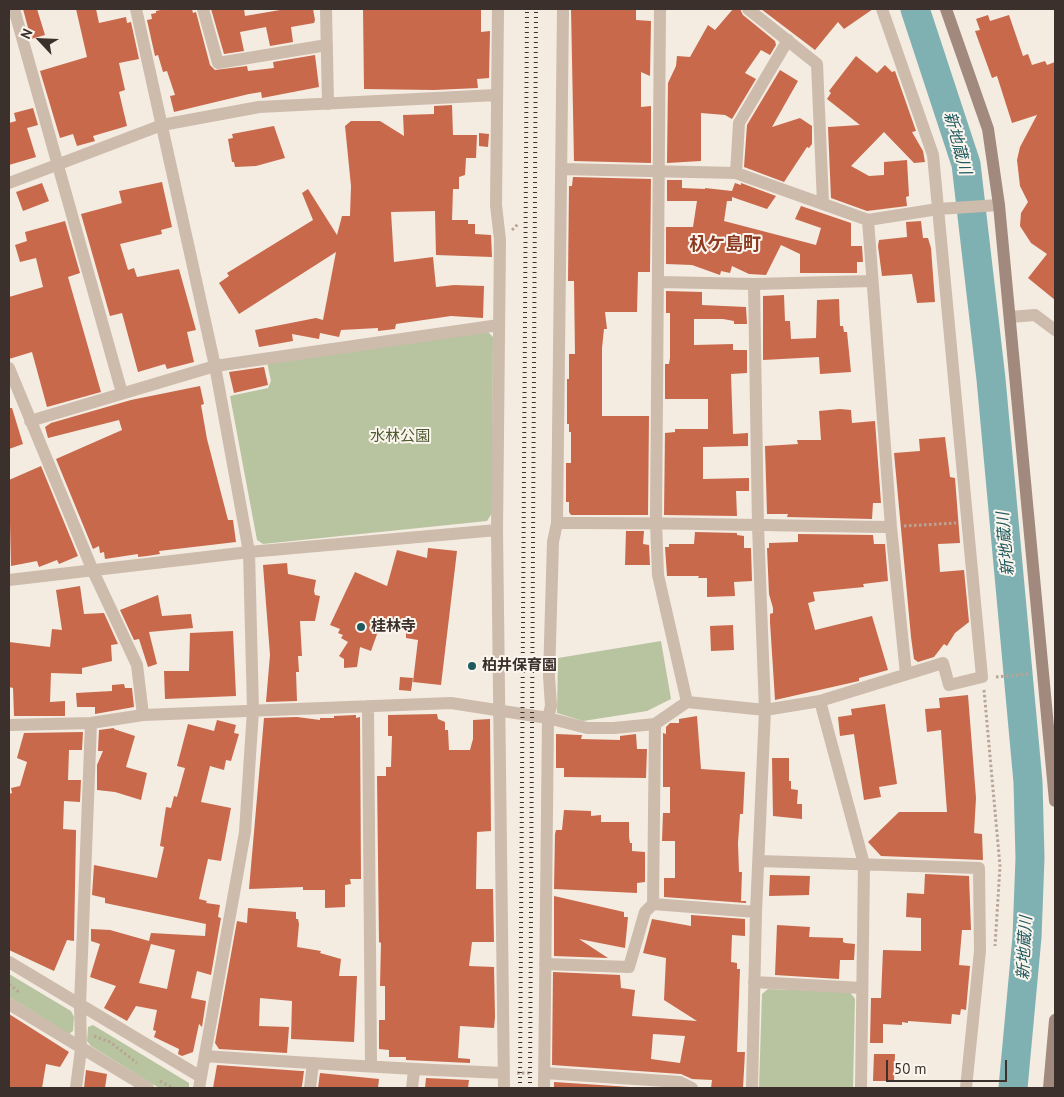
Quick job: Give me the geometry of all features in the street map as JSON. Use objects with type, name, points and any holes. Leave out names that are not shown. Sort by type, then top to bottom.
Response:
[{"type":"street","points":[[14,9],[122,393]]},
{"type":"street","points":[[9,962],[200,1082],[245,832],[253,710],[249,552],[215,366],[136,9]]},
{"type":"street","points":[[203,9],[218,63],[327,46]]},
{"type":"street","points":[[326,9],[328,104]]},
{"type":"street","points":[[498,9],[496,205],[500,240],[497,530],[501,711],[504,1088]]},
{"type":"street","points":[[544,1088],[548,718],[551,706],[549,676],[553,542],[558,523],[563,9]]},
{"type":"street","points":[[660,9],[656,522],[658,574],[687,702]]},
{"type":"street","points":[[748,9],[817,64],[823,203]]},
{"type":"street","points":[[9,725],[91,723],[143,714],[451,703],[548,718],[588,728],[655,724],[687,702],[765,710],[820,701],[943,663],[949,685],[982,678],[932,155],[882,9]]},
{"type":"street","points":[[946,9],[988,129],[999,204],[1039,673],[1055,801]]},
{"type":"street","points":[[736,173],[739,123],[788,40]]},
{"type":"street","points":[[9,183],[162,126],[259,106],[496,95]]},
{"type":"street","points":[[561,169],[736,173],[868,220],[938,209],[999,204]]},
{"type":"street","points":[[868,220],[891,527],[906,674]]},
{"type":"street","points":[[659,282],[754,284],[872,281]]},
{"type":"street","points":[[752,1088],[756,912],[765,710],[758,526],[754,284]]},
{"type":"street","points":[[1010,316],[1035,315],[1055,330]]},
{"type":"street","points":[[30,420],[215,366],[499,325]]},
{"type":"street","points":[[9,368],[93,571],[137,665],[143,714]]},
{"type":"street","points":[[558,523],[656,522],[758,526],[891,527]]},
{"type":"street","points":[[9,580],[249,552],[497,530]]},
{"type":"street","points":[[820,701],[864,864],[860,1088]]},
{"type":"street","points":[[368,706],[371,1065]]},
{"type":"street","points":[[76,1088],[81,1049],[80,1005],[91,723]]},
{"type":"street","points":[[545,964],[629,967],[645,912],[653,904],[655,724]]},
{"type":"street","points":[[759,861],[979,868],[980,951],[966,1088]]},
{"type":"street","points":[[653,904],[756,912]]},
{"type":"street","points":[[754,982],[862,988]]},
{"type":"street","points":[[9,1004],[148,1088]]},
{"type":"street","points":[[1049,1088],[1055,1020]]},
{"type":"street","points":[[205,1056],[371,1065],[414,1070],[504,1073]]},
{"type":"street","points":[[310,1088],[313,1063]]},
{"type":"street","points":[[412,1088],[414,1070]]},
{"type":"street","points":[[545,1073],[680,1082],[692,1088]]},
{"type":"path","points":[[891,527],[968,522]]},
{"type":"path","points":[[987,677],[1039,673]]},
{"type":"path","points":[[504,1073],[545,1073]]},
{"type":"green space","name":"水林公園","points":[[488,332],[493,337],[492,513],[487,521],[263,544],[257,540],[230,396],[268,388],[271,381],[267,362]]},
{"type":"green space","points":[[661,641],[671,699],[647,711],[583,721],[557,713],[558,658]]},
{"type":"green space","points":[[9,974],[71,1011],[74,1017],[73,1031],[69,1034],[9,997]]},
{"type":"green space","points":[[768,989],[850,992],[855,999],[853,1088],[759,1088],[762,994]]},
{"type":"green space","points":[[93,1025],[189,1083],[189,1088],[159,1088],[91,1046],[87,1041],[88,1027]]},
{"type":"building","points":[[23,9],[37,9],[45,35],[31,39]]},
{"type":"building","points":[[76,9],[96,9],[99,23],[126,17],[127,23],[131,22],[139,59],[119,63],[125,90],[119,92],[127,126],[93,136],[95,141],[77,146],[73,134],[60,138],[40,71],[87,57]]},
{"type":"building","points":[[165,9],[192,9],[193,13],[196,12],[210,65],[215,70],[247,66],[248,71],[274,68],[273,62],[315,55],[319,87],[262,98],[261,92],[249,94],[174,112],[170,96],[175,95],[167,71],[163,72],[158,55],[155,56],[147,20],[152,19],[151,14]]},
{"type":"building","points":[[211,9],[244,9],[245,16],[286,9],[313,9],[315,20],[314,23],[291,27],[293,42],[270,46],[266,27],[240,32],[244,51],[224,54]]},
{"type":"building","points":[[363,9],[481,9],[481,32],[490,31],[489,78],[477,79],[478,88],[434,90],[364,89]]},
{"type":"building","points":[[571,9],[636,9],[636,20],[651,21],[650,76],[641,72],[641,107],[651,106],[651,163],[574,161]]},
{"type":"building","points":[[733,9],[740,9],[743,15],[775,41],[776,45],[770,55],[761,50],[745,73],[756,79],[732,119],[725,115],[701,113],[701,161],[667,163],[668,83],[676,66],[677,56],[690,57],[708,25],[715,30]]},
{"type":"building","points":[[761,9],[873,9],[844,29],[838,22],[815,50]]},
{"type":"building","points":[[988,15],[990,21],[1009,15],[1023,56],[1028,54],[1032,65],[1045,61],[1047,65],[1055,62],[1055,300],[1028,278],[1047,254],[1031,243],[1020,226],[1021,213],[1028,202],[1020,186],[1017,160],[1020,147],[1037,115],[1012,123],[997,76],[992,78],[975,31],[980,30],[976,19]]},
{"type":"building","points":[[856,56],[877,73],[885,65],[892,72],[895,71],[916,131],[912,132],[923,151],[925,162],[914,163],[884,132],[851,166],[869,176],[884,175],[884,162],[907,160],[909,196],[906,197],[907,206],[867,211],[831,198],[828,127],[860,125],[827,99],[831,93],[829,91]]},
{"type":"building","points":[[780,70],[798,81],[772,127],[800,118],[812,126],[812,144],[809,148],[807,147],[784,182],[744,167],[747,125]]},
{"type":"building","points":[[452,105],[453,135],[477,135],[476,158],[466,158],[465,175],[459,177],[459,189],[453,189],[452,220],[468,220],[468,224],[475,224],[475,234],[491,235],[492,257],[436,255],[435,211],[391,212],[394,262],[433,257],[436,287],[454,285],[484,286],[483,318],[451,316],[396,324],[395,329],[378,331],[378,328],[341,330],[339,337],[320,333],[319,339],[292,334],[293,341],[259,347],[255,330],[316,318],[323,320],[336,252],[239,314],[219,283],[229,276],[227,273],[313,220],[302,193],[308,189],[337,235],[342,216],[350,216],[351,186],[345,126],[351,121],[380,121],[404,136],[403,115],[434,114],[434,106]]},
{"type":"building","points":[[33,108],[38,125],[27,128],[36,157],[9,165],[9,123],[16,121],[14,113]]},
{"type":"building","points":[[274,126],[285,158],[256,166],[235,167],[234,162],[232,162],[228,139],[233,138],[232,134]]},
{"type":"building","points":[[479,133],[489,134],[488,147],[479,146]]},
{"type":"building","points":[[573,177],[651,179],[650,272],[638,272],[637,312],[605,312],[607,329],[604,329],[602,348],[602,416],[649,416],[648,515],[571,515],[569,512],[569,502],[566,502],[566,463],[571,463],[571,432],[569,432],[569,424],[567,424],[567,379],[569,379],[569,354],[575,354],[574,281],[568,281],[569,186],[572,186]]},
{"type":"building","points":[[667,180],[682,180],[682,188],[732,191],[735,183],[741,185],[741,183],[776,196],[767,209],[732,197],[732,201],[727,201],[724,221],[816,245],[821,228],[795,219],[801,206],[851,223],[851,246],[862,246],[863,262],[857,262],[857,273],[800,273],[800,254],[781,245],[766,275],[749,274],[732,266],[730,273],[721,271],[720,275],[692,265],[666,264],[666,227],[693,227],[697,201],[667,201]]},
{"type":"building","points":[[162,182],[172,227],[161,230],[162,234],[120,244],[128,270],[134,268],[137,277],[179,269],[196,330],[187,332],[194,362],[167,369],[165,364],[138,372],[122,313],[110,316],[81,214],[122,203],[119,191]]},
{"type":"building","points":[[42,183],[49,201],[23,211],[16,192]]},
{"type":"building","points":[[65,221],[80,273],[68,277],[101,392],[47,407],[32,352],[9,359],[9,297],[43,287],[36,258],[20,262],[15,245],[27,241],[25,232]]},
{"type":"building","points":[[921,221],[923,238],[928,238],[931,248],[935,302],[917,303],[912,274],[882,276],[879,240],[907,237],[906,222]]},
{"type":"building","points":[[666,291],[702,292],[702,305],[746,307],[747,324],[734,324],[734,321],[723,319],[694,319],[694,345],[733,344],[733,350],[747,350],[747,373],[731,374],[733,434],[748,433],[748,446],[703,447],[703,479],[749,478],[749,491],[736,491],[737,516],[664,515],[665,433],[675,432],[675,429],[708,429],[708,399],[665,399],[665,364],[669,364],[670,358],[670,313],[666,313]]},
{"type":"building","points":[[784,295],[785,321],[790,321],[791,339],[816,338],[817,300],[839,299],[840,326],[843,326],[844,332],[847,332],[851,372],[820,374],[819,357],[763,360],[763,296]]},
{"type":"building","points":[[264,367],[268,385],[234,393],[229,372]]},
{"type":"building","points":[[200,386],[204,404],[201,405],[207,439],[228,520],[233,520],[236,542],[159,551],[160,554],[147,556],[138,557],[138,554],[105,559],[104,552],[100,553],[99,546],[93,549],[56,459],[122,430],[119,420],[48,438],[45,427],[51,423],[131,400]]},
{"type":"building","points":[[9,408],[12,408],[23,444],[9,449]]},
{"type":"building","points":[[851,410],[852,423],[875,421],[881,503],[873,503],[872,519],[787,517],[788,514],[767,514],[765,446],[798,444],[797,440],[821,440],[819,411]]},
{"type":"building","points":[[945,437],[950,477],[955,478],[960,543],[938,544],[940,572],[964,570],[969,622],[955,633],[947,646],[944,644],[934,657],[918,662],[914,659],[911,637],[894,453],[920,451],[919,439]]},
{"type":"building","points":[[41,466],[78,556],[59,564],[57,560],[39,567],[37,561],[11,566],[9,480]]},
{"type":"building","points":[[626,531],[644,531],[643,544],[649,545],[650,565],[625,565]]},
{"type":"building","points":[[695,532],[737,533],[737,535],[744,536],[744,548],[751,548],[752,581],[734,582],[735,596],[707,597],[707,578],[698,578],[699,576],[667,576],[665,547],[669,547],[669,544],[694,544]]},
{"type":"building","points":[[798,534],[873,535],[874,544],[885,544],[888,581],[863,584],[864,587],[813,592],[815,601],[808,603],[815,630],[872,616],[888,670],[859,678],[859,681],[775,700],[770,622],[770,614],[773,613],[773,608],[769,594],[767,548],[769,548],[769,543],[798,542]]},
{"type":"building","points":[[428,548],[457,551],[441,685],[413,682],[418,640],[406,638],[406,625],[381,623],[371,651],[360,647],[357,667],[344,668],[344,659],[339,656],[348,642],[341,638],[343,635],[338,633],[340,629],[330,625],[355,572],[387,586],[397,550],[427,558]]},
{"type":"building","points":[[287,563],[288,574],[316,580],[315,595],[320,596],[315,621],[300,621],[302,656],[298,656],[299,672],[296,672],[297,701],[266,702],[270,655],[263,565]]},
{"type":"building","points":[[80,586],[84,614],[104,613],[118,644],[111,645],[112,661],[82,668],[82,674],[51,673],[50,702],[65,701],[65,716],[14,716],[13,688],[9,687],[9,642],[50,647],[52,629],[62,630],[56,590]]},
{"type":"building","points":[[158,595],[162,616],[191,614],[193,628],[149,632],[157,664],[148,667],[139,639],[134,640],[120,610]]},
{"type":"building","points":[[733,625],[734,650],[711,651],[710,626]]},
{"type":"building","points":[[233,631],[236,696],[165,699],[164,671],[189,671],[190,633]]},
{"type":"building","points":[[400,677],[413,678],[411,691],[399,690]]},
{"type":"building","points":[[124,684],[125,688],[132,688],[134,707],[95,714],[95,707],[77,707],[76,693],[112,691],[112,685]]},
{"type":"building","points":[[968,695],[976,798],[974,833],[982,834],[983,860],[881,856],[868,842],[899,812],[947,812],[941,730],[927,732],[925,709],[940,708],[939,698]]},
{"type":"building","points":[[885,704],[897,784],[879,787],[881,797],[864,800],[854,734],[840,736],[838,717],[852,715],[851,709]]},
{"type":"building","points":[[437,714],[438,719],[445,722],[445,730],[448,730],[449,750],[470,750],[473,739],[473,720],[490,719],[491,831],[477,832],[476,889],[493,889],[494,942],[472,942],[469,966],[494,967],[495,1017],[494,1028],[460,1026],[458,1058],[470,1059],[470,1063],[406,1060],[406,1057],[389,1057],[389,1050],[379,1049],[379,1020],[385,1020],[385,986],[380,986],[381,943],[379,942],[377,776],[386,776],[386,767],[391,767],[392,736],[388,736],[388,715]]},
{"type":"building","points":[[356,715],[356,718],[360,717],[361,879],[350,879],[351,884],[345,885],[345,907],[325,908],[325,890],[303,890],[303,887],[249,889],[264,718],[297,717],[320,720],[320,718],[334,718],[334,716]]},
{"type":"building","points":[[697,716],[701,769],[745,772],[743,814],[740,814],[738,843],[739,872],[742,872],[741,901],[746,901],[746,903],[664,897],[664,878],[675,878],[675,841],[662,841],[663,813],[670,813],[670,787],[663,787],[663,733],[666,734],[666,727],[670,723],[679,723],[679,719]]},
{"type":"building","points":[[217,720],[236,725],[234,733],[239,734],[231,761],[226,760],[224,770],[210,766],[201,802],[231,808],[221,861],[208,859],[199,899],[207,901],[206,903],[220,905],[218,917],[221,918],[211,975],[197,971],[191,998],[206,1001],[202,1027],[199,1024],[193,1052],[182,1056],[178,1054],[179,1049],[154,1037],[156,1031],[153,1030],[157,1010],[136,1006],[127,1021],[104,1008],[116,986],[90,977],[100,944],[91,941],[91,929],[110,930],[149,941],[151,933],[205,936],[206,924],[105,903],[105,898],[92,895],[94,865],[157,878],[164,847],[160,846],[166,807],[171,808],[174,796],[177,797],[185,768],[177,766],[188,724],[214,731]],"holes":[[[151,944],[175,950],[167,989],[139,983]]]},
{"type":"building","points":[[114,728],[135,736],[126,767],[147,773],[141,800],[115,792],[97,790],[97,765],[103,751],[98,751],[99,730]]},
{"type":"building","points":[[83,732],[82,750],[69,750],[68,780],[81,780],[80,802],[64,801],[63,829],[76,830],[74,941],[67,940],[54,971],[9,950],[9,794],[12,793],[11,788],[20,786],[27,762],[17,758],[24,733]]},
{"type":"building","points":[[556,734],[582,735],[581,739],[620,740],[620,736],[636,734],[637,749],[647,749],[646,778],[564,777],[564,768],[556,768]]},
{"type":"building","points":[[772,758],[789,758],[789,781],[791,781],[791,789],[798,790],[797,804],[802,804],[802,819],[773,816]]},
{"type":"building","points":[[564,810],[591,811],[591,816],[601,815],[601,822],[629,822],[629,837],[630,843],[632,843],[632,851],[645,852],[645,882],[637,883],[637,893],[554,889],[555,834],[556,830],[562,830]]},
{"type":"building","points":[[925,874],[969,876],[971,930],[962,930],[959,965],[970,966],[966,1010],[961,1009],[960,1015],[952,1014],[951,1024],[908,1021],[908,1023],[902,1022],[902,1025],[883,1024],[883,1043],[870,1043],[871,998],[881,998],[883,950],[921,951],[921,918],[906,917],[907,893],[924,894]]},
{"type":"building","points":[[770,875],[810,876],[809,895],[769,896]]},
{"type":"building","points":[[554,896],[624,912],[624,917],[628,917],[625,948],[579,939],[608,958],[554,956]]},
{"type":"building","points":[[248,908],[296,912],[296,919],[298,919],[299,924],[297,947],[321,951],[320,953],[341,959],[339,976],[357,976],[354,1042],[291,1039],[292,1001],[260,998],[259,1026],[289,1027],[287,1053],[219,1049],[215,1043],[237,921],[247,923]]},
{"type":"building","points":[[691,915],[745,919],[745,936],[732,935],[731,962],[737,963],[737,969],[740,969],[737,1052],[745,1052],[743,1088],[711,1088],[712,1080],[692,1079],[681,1074],[552,1065],[553,972],[620,975],[621,988],[635,990],[632,1016],[697,1021],[664,1000],[666,958],[643,953],[652,919],[691,926]],"holes":[[[653,1034],[685,1036],[680,1063],[651,1059]]]},
{"type":"building","points":[[777,925],[810,927],[809,937],[843,938],[845,943],[855,944],[854,960],[840,960],[839,979],[775,975]]},
{"type":"building","points":[[9,1014],[69,1052],[60,1067],[46,1064],[42,1088],[9,1088]]},
{"type":"building","points":[[874,1054],[895,1054],[894,1081],[873,1081]]},
{"type":"building","points":[[217,1065],[304,1071],[302,1086],[301,1088],[213,1088]]},
{"type":"building","points":[[86,1070],[107,1074],[105,1088],[84,1088]]},
{"type":"building","points":[[320,1073],[379,1079],[378,1088],[318,1088]]},
{"type":"building","points":[[426,1078],[469,1080],[468,1088],[425,1088]]},
{"type":"building","points":[[554,1082],[645,1088],[554,1088]]},
{"type":"waterway","name":"新地蔵川","points":[[915,9],[966,164],[991,379],[1028,782],[1030,858],[1027,937],[1013,1088]]},
{"type":"railway","points":[[520,1088],[527,9]]},
{"type":"railway","points":[[530,1088],[536,9]]},
{"type":"place","name":"桂林寺","points":[[361,627]]},
{"type":"place","name":"柏井保育園","points":[[472,666]]},
{"type":"district","name":"杁ケ島町","points":[[725,245]]}]
